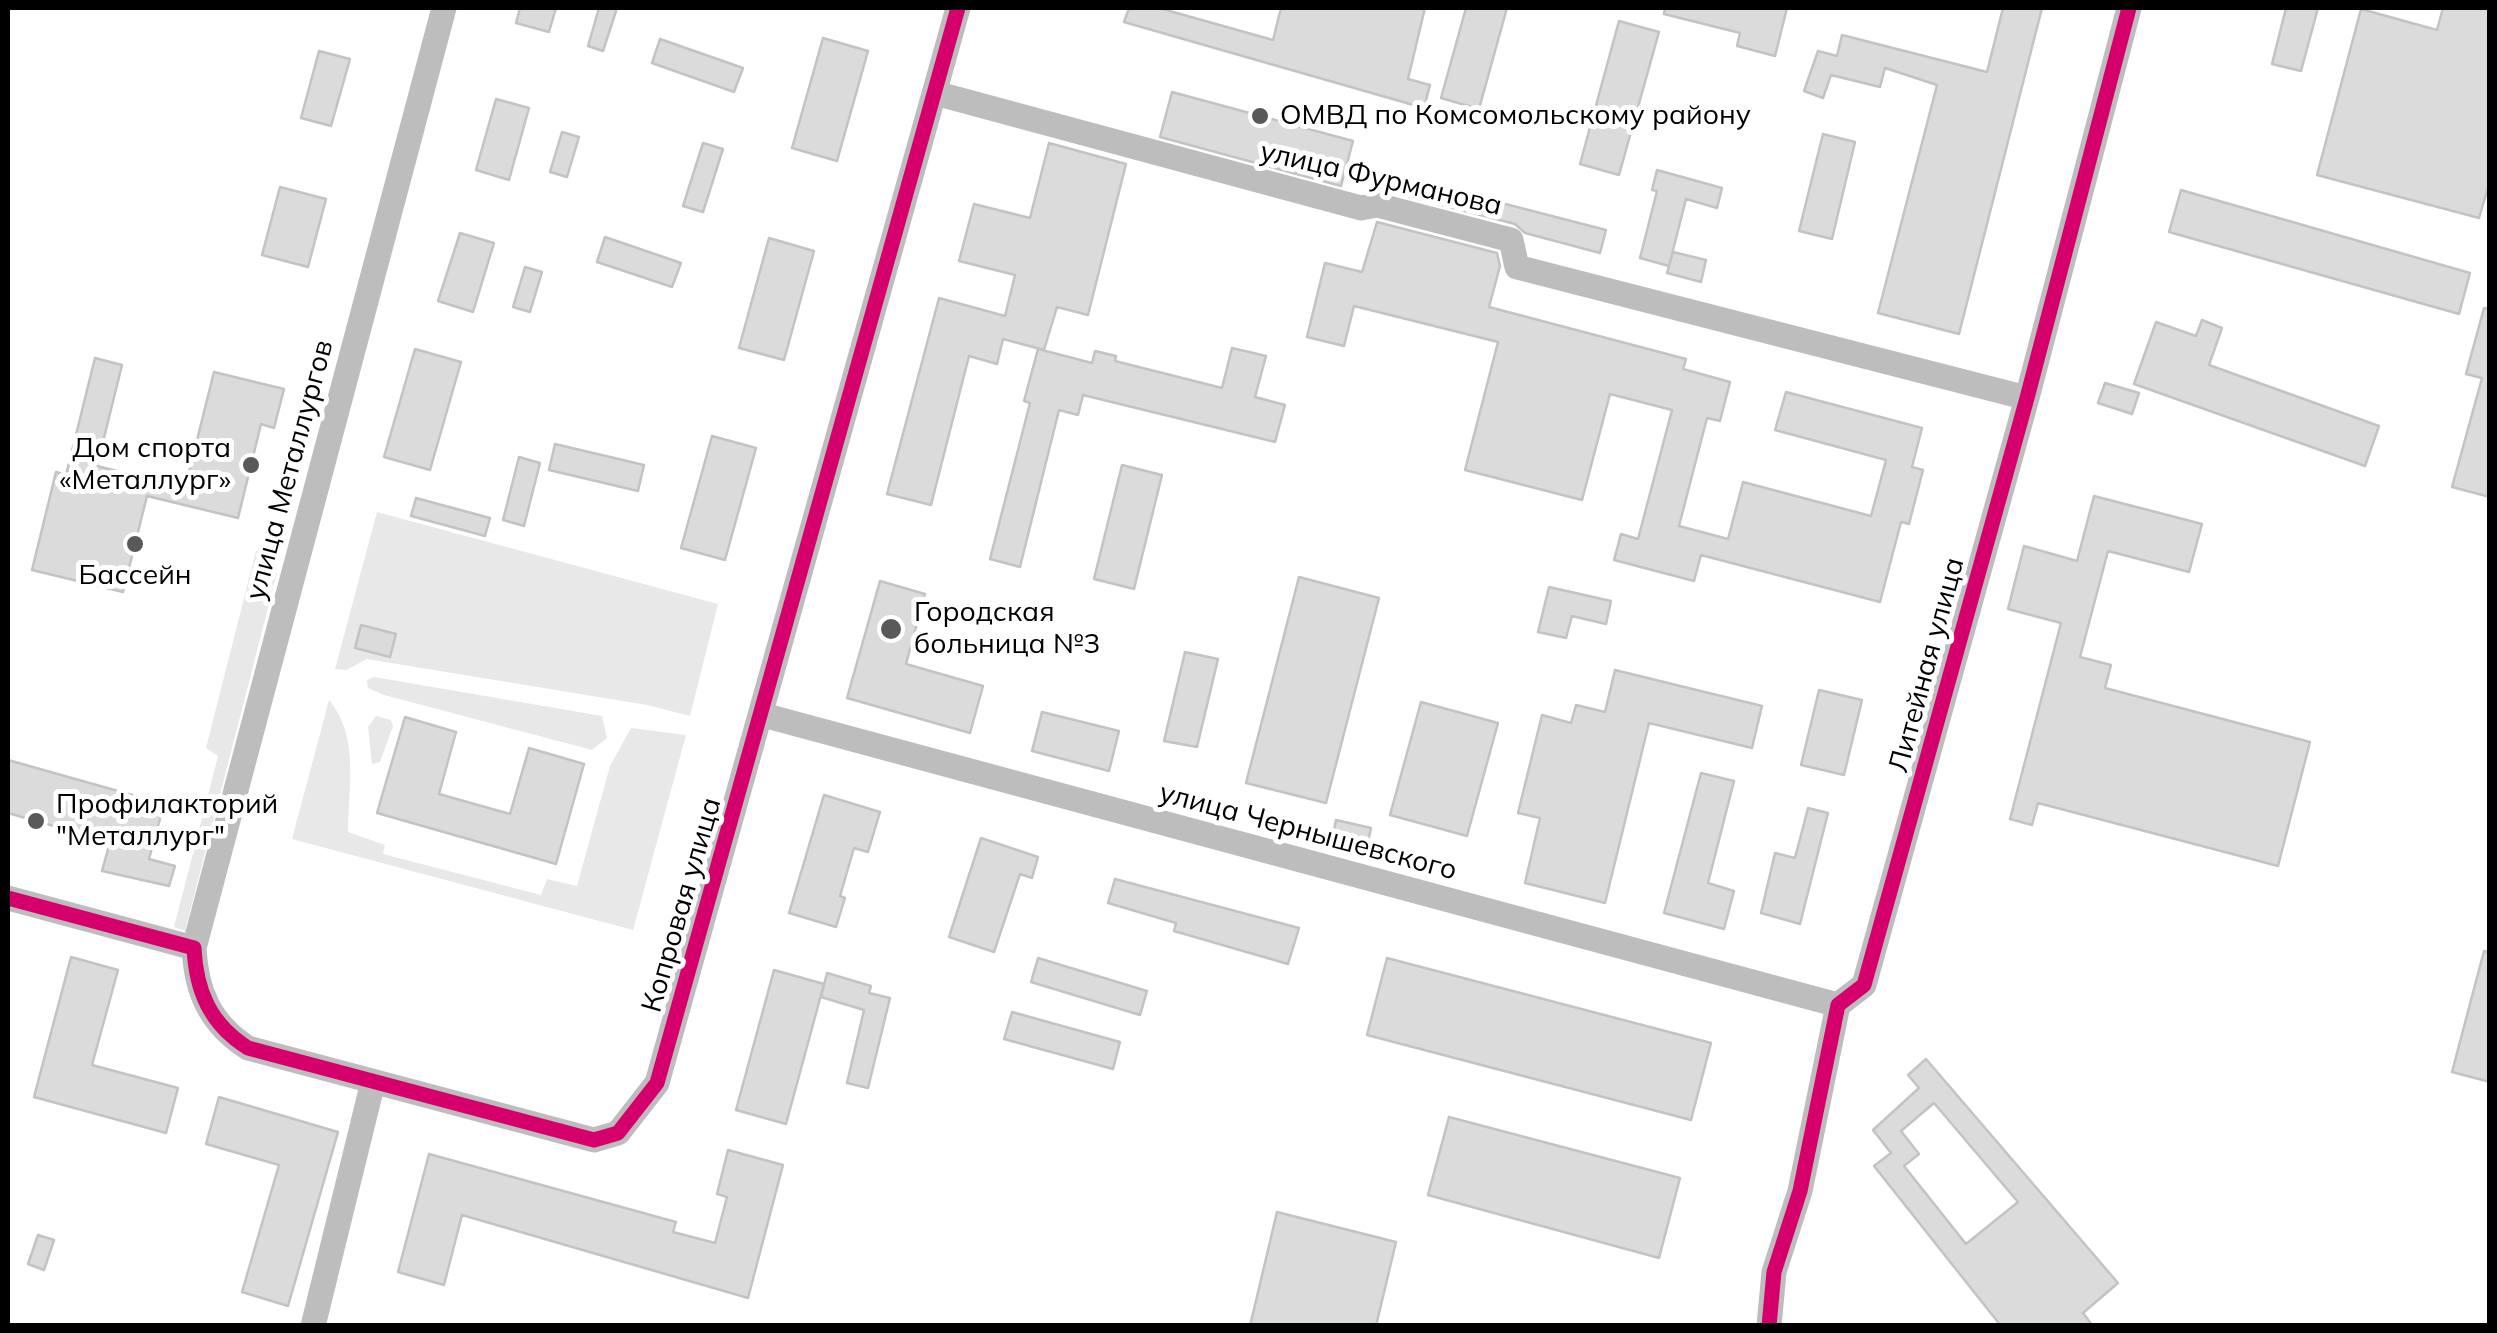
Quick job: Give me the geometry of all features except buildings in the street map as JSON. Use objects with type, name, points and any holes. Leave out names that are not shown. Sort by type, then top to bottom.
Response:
[{"type":"street","name":"улица Металлургов","points":[[194,948],[444,8]]},
{"type":"street","name":"Копровая улица","points":[[194,948],[196,982],[215,1020],[248,1048],[594,1140],[618,1133],[657,1084],[958,8]]},
{"type":"street","name":"Литейная улица","points":[[1769,1326],[1774,1272],[1800,1191],[1838,1004],[1864,986],[2027,398],[2129,8]]},
{"type":"street","name":"улица Фурманова","points":[[935,93],[1361,208],[1377,204],[1511,240],[1517,267],[2027,398]]},
{"type":"street","name":"улица Чернышевского","points":[[763,715],[1838,1004]]},
{"type":"street","points":[[8,898],[194,948]]},
{"type":"street","points":[[313,1326],[373,1082]]},
{"type":"shaded area","points":[[377,512],[718,604],[690,716],[647,705],[367,659],[346,670],[335,669]]},
{"type":"shaded area","points":[[263,549],[277,573],[185,931],[174,927],[218,756],[206,748],[256,551]]},
{"type":"shaded area","points":[[374,677],[602,716],[607,738],[592,750],[384,695],[368,688],[367,680]]},
{"type":"shaded area","points":[[329,700],[339,714],[349,746],[348,832],[385,845],[383,854],[541,895],[547,879],[577,886],[610,766],[631,728],[686,735],[633,930],[292,839]]},
{"type":"shaded area","points":[[376,716],[391,720],[393,726],[380,762],[372,764],[368,727]]},
{"type":"cycle path","points":[[8,898],[194,948],[198,978],[208,1005],[224,1028],[248,1048],[594,1140],[618,1133],[657,1083],[958,8]]},
{"type":"cycle path","points":[[1769,1326],[1774,1272],[1800,1191],[1838,1005],[1864,985],[2027,398],[2129,8]]},
{"type":"place","name":"ОМВД по Комсомольскому району","points":[[1260,116]]},
{"type":"place","name":"Дом спорта «Металлург»","points":[[251,465]]},
{"type":"place","name":"Бассейн","points":[[135,544]]},
{"type":"place","name":"Городская больница №3","points":[[891,629]]},
{"type":"place","name":"Профилакторий \"Металлург\"","points":[[36,821]]}]
